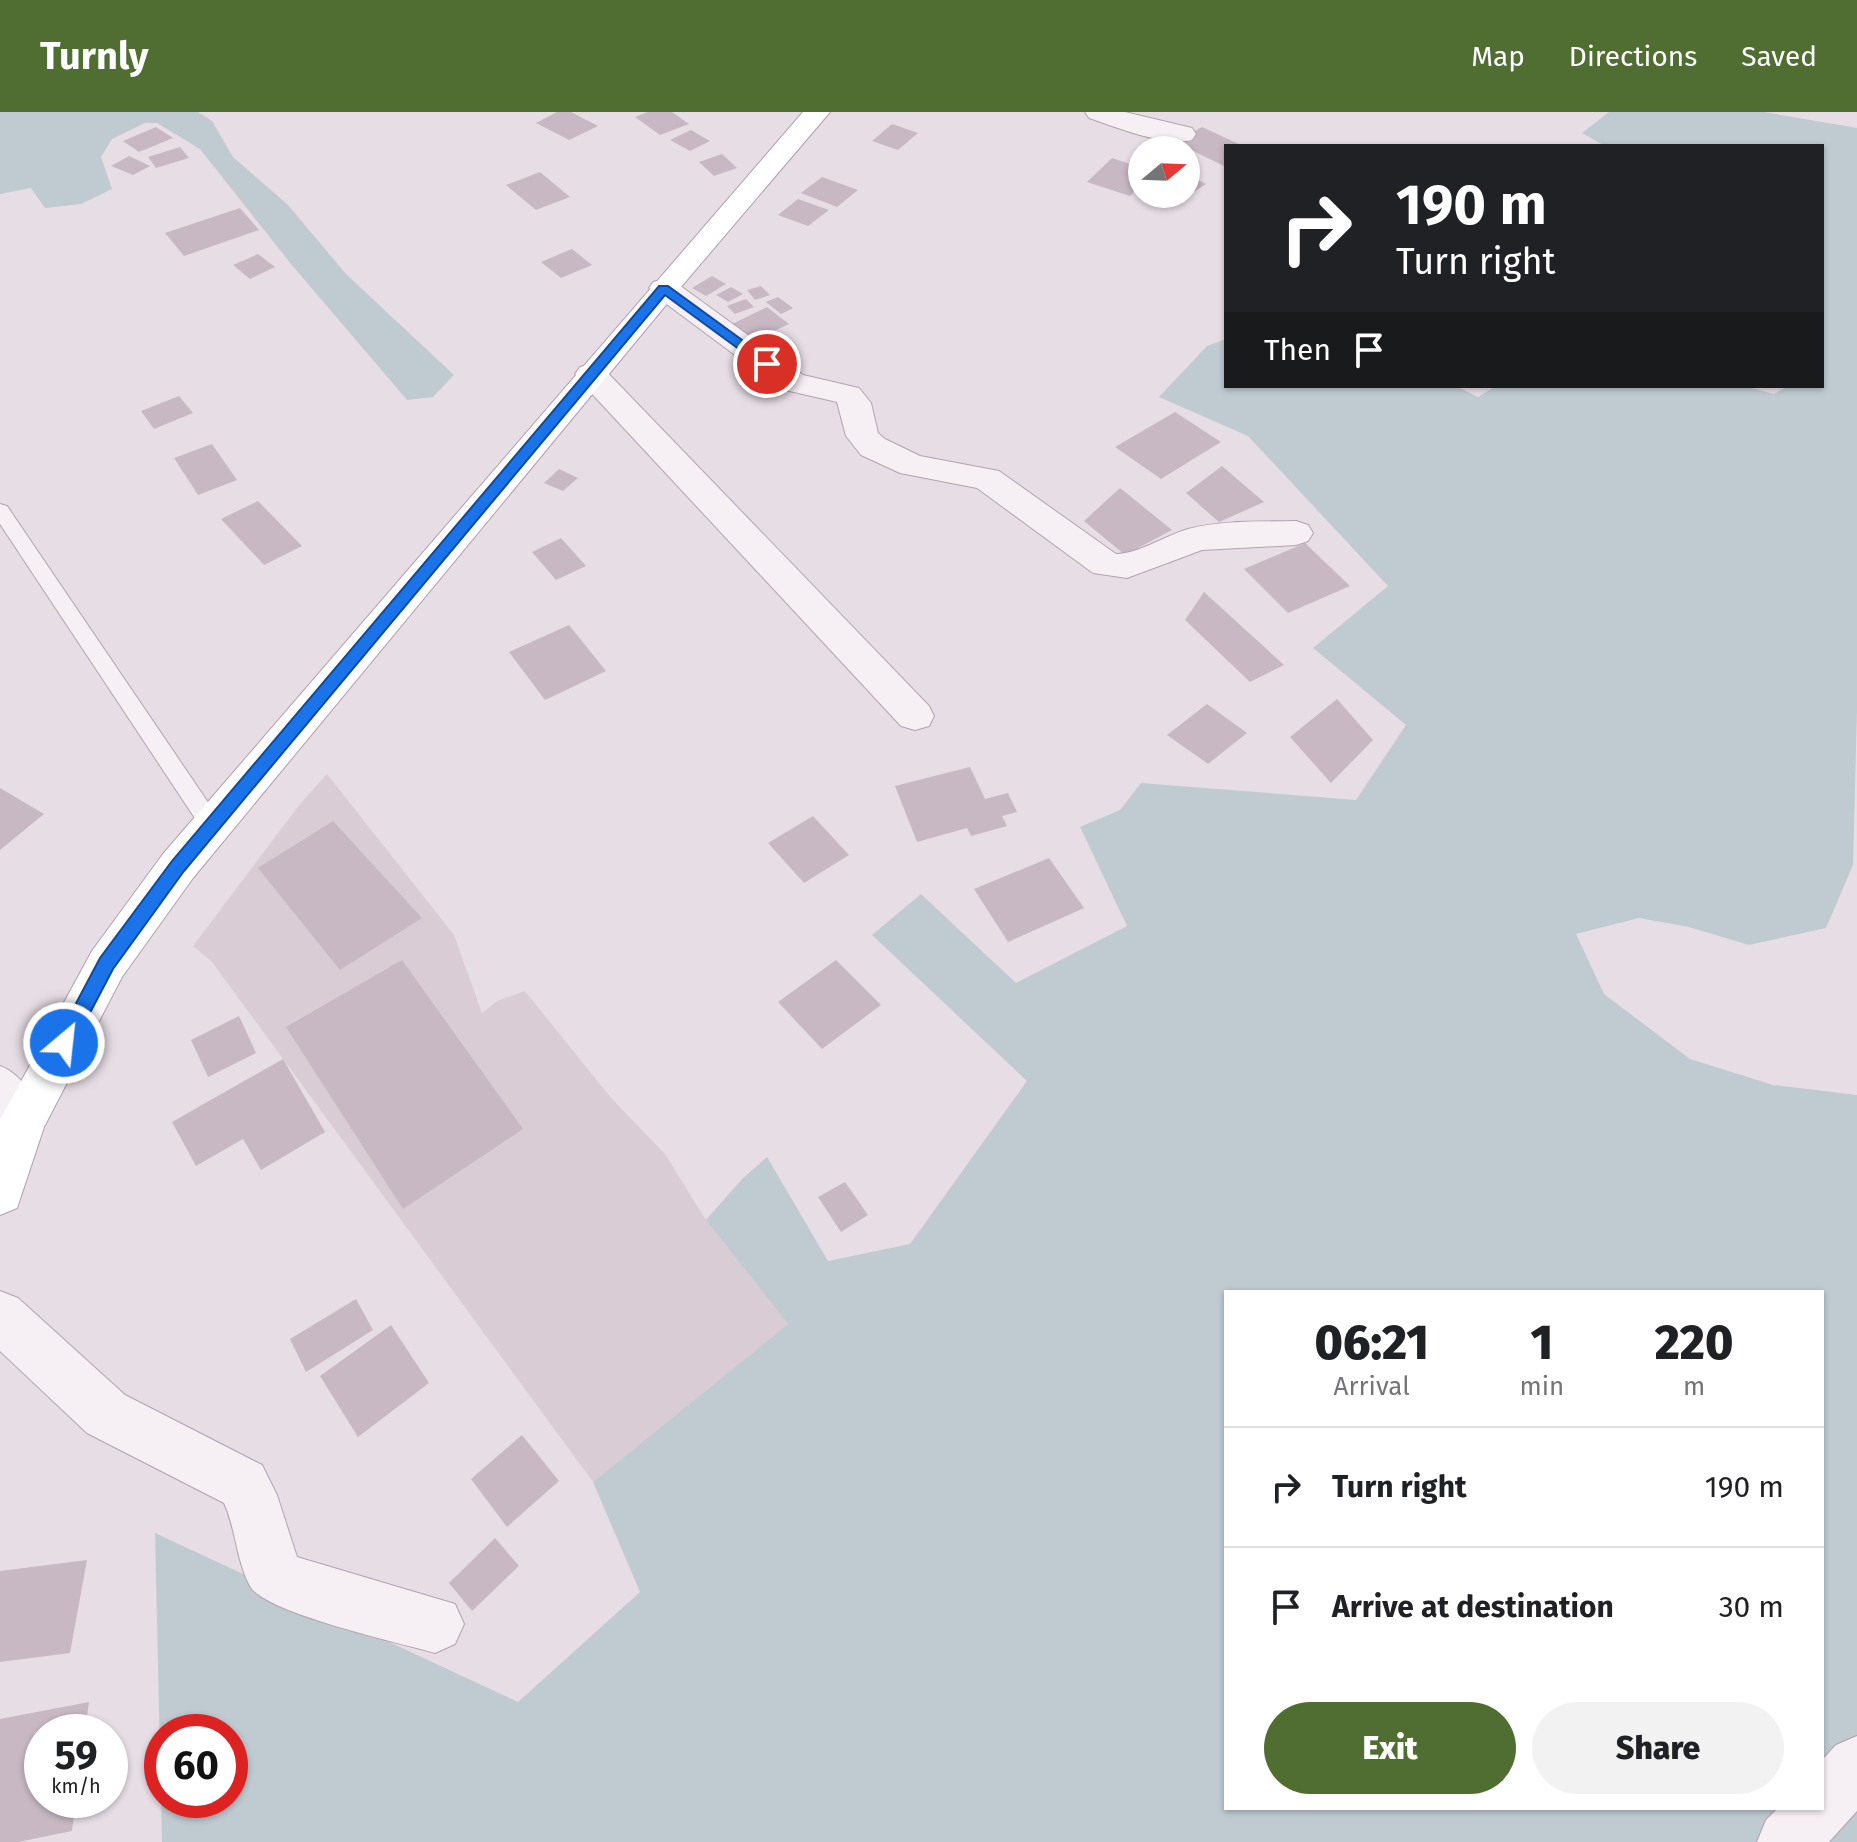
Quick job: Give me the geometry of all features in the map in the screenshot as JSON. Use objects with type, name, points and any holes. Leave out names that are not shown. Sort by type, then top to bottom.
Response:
[{"type":"main road","points":[[0,1192],[11,1105],[178,866],[591,374],[817,112]]},
{"type":"street","points":[[1098,112],[1141,126],[1183,134]]},
{"type":"street","points":[[664,288],[792,382],[848,395],[855,403],[862,436],[873,447],[912,465],[973,475],[994,482],[1106,564],[1120,567],[1132,564],[1181,543],[1205,537],[1296,533]]},
{"type":"street","points":[[591,374],[915,716]]},
{"type":"street","points":[[0,1316],[106,1414],[243,1484],[250,1495],[270,1567],[277,1577],[435,1624]]},
{"type":"street","points":[[1824,1803],[1857,1766]]},
{"type":"street","points":[[1788,1842],[1817,1810]]},
{"type":"lane","points":[[0,510],[212,826]]},
{"type":"shaded area","points":[[0,112],[198,112],[212,121],[233,157],[288,205],[346,274],[454,375],[433,397],[407,400],[291,264],[200,149],[157,123],[145,123],[112,139],[101,157],[112,189],[81,204],[45,208],[31,188],[0,194]]},
{"type":"shaded area","points":[[1609,112],[1764,112],[1857,128],[1857,709],[1853,865],[1826,928],[1749,945],[1689,927],[1639,918],[1576,934],[1604,994],[1690,1059],[1773,1085],[1857,1095],[1857,1842],[162,1842],[161,1818],[248,1818],[248,1714],[159,1714],[155,1533],[518,1702],[640,1592],[593,1482],[788,1324],[706,1220],[742,1179],[767,1157],[828,1261],[910,1244],[1027,1081],[872,935],[921,894],[1016,983],[1127,926],[1080,827],[1120,810],[1141,783],[1356,800],[1406,725],[1313,648],[1388,586],[1248,436],[1159,397],[1207,346],[1224,340],[1224,388],[1460,388],[1478,397],[1493,388],[1752,388],[1774,394],[1784,388],[1824,388],[1824,144],[1601,144],[1582,133]]},
{"type":"shaded area","points":[[327,774],[454,935],[482,1013],[497,1001],[525,991],[611,1098],[665,1154],[706,1220],[788,1324],[593,1482],[212,962],[193,946],[300,804]]},
{"type":"building","points":[[557,112],[571,112],[598,126],[569,140],[536,123]]},
{"type":"building","points":[[648,112],[672,112],[689,124],[660,135],[635,117]]},
{"type":"building","points":[[892,124],[918,133],[898,150],[872,141]]},
{"type":"building","points":[[156,127],[173,138],[139,152],[123,141]]},
{"type":"building","points":[[1202,127],[1239,144],[1224,144],[1224,166],[1200,154],[1200,136],[1186,136]]},
{"type":"building","points":[[691,130],[710,141],[690,151],[670,140]]},
{"type":"building","points":[[180,147],[189,158],[156,168],[148,157]]},
{"type":"building","points":[[722,154],[737,168],[714,176],[699,162]]},
{"type":"building","points":[[129,156],[150,166],[133,175],[111,166]]},
{"type":"building","points":[[1112,158],[1128,163],[1128,195],[1087,182]]},
{"type":"building","points":[[540,172],[570,197],[536,210],[506,185]]},
{"type":"building","points":[[822,177],[858,190],[837,207],[801,193]]},
{"type":"building","points":[[798,199],[829,210],[808,226],[778,215]]},
{"type":"building","points":[[240,208],[259,230],[184,256],[165,233]]},
{"type":"building","points":[[572,249],[592,265],[561,278],[541,262]]},
{"type":"building","points":[[258,254],[275,267],[250,279],[233,265]]},
{"type":"building","points":[[712,276],[726,284],[706,296],[692,288]]},
{"type":"building","points":[[761,286],[770,295],[755,300],[747,290]]},
{"type":"building","points":[[731,287],[743,294],[728,302],[716,295]]},
{"type":"building","points":[[778,297],[793,308],[781,314],[766,302]]},
{"type":"building","points":[[746,299],[754,307],[735,314],[727,306]]},
{"type":"building","points":[[767,307],[789,324],[749,343],[728,326]]},
{"type":"building","points":[[179,396],[193,413],[154,429],[141,411]]},
{"type":"building","points":[[1175,412],[1221,442],[1161,479],[1115,447]]},
{"type":"building","points":[[212,444],[237,480],[198,495],[174,458]]},
{"type":"building","points":[[1222,466],[1264,502],[1219,522],[1186,493]]},
{"type":"building","points":[[559,469],[578,478],[563,491],[544,483]]},
{"type":"building","points":[[1120,488],[1172,530],[1125,555],[1084,521]]},
{"type":"building","points":[[258,501],[302,546],[264,565],[221,519]]},
{"type":"building","points":[[561,538],[586,566],[556,580],[532,552]]},
{"type":"building","points":[[1305,543],[1350,586],[1288,613],[1244,569]]},
{"type":"building","points":[[1204,592],[1284,665],[1250,682],[1185,620]]},
{"type":"building","points":[[569,625],[606,671],[545,700],[509,652]]},
{"type":"building","points":[[1337,699],[1373,740],[1331,783],[1290,737]]},
{"type":"building","points":[[1207,704],[1247,733],[1208,764],[1167,735]]},
{"type":"building","points":[[970,767],[985,799],[1008,793],[1017,812],[1002,816],[1007,826],[971,836],[967,828],[917,842],[895,786]]},
{"type":"building","points":[[0,788],[44,814],[0,850]]},
{"type":"building","points":[[813,816],[849,855],[804,883],[768,843]]},
{"type":"building","points":[[333,821],[422,918],[340,970],[258,868]]},
{"type":"building","points":[[1049,858],[1084,908],[1008,942],[974,889]]},
{"type":"building","points":[[402,960],[523,1129],[403,1209],[286,1027]]},
{"type":"building","points":[[836,960],[881,1005],[822,1049],[778,1002]]},
{"type":"building","points":[[239,1016],[256,1053],[208,1077],[191,1040]]},
{"type":"building","points":[[283,1059],[325,1132],[261,1170],[243,1139],[196,1166],[172,1122]]},
{"type":"building","points":[[845,1182],[868,1215],[841,1232],[818,1197]]},
{"type":"building","points":[[356,1299],[373,1330],[306,1372],[290,1339]]},
{"type":"building","points":[[391,1325],[429,1383],[358,1437],[320,1376]]},
{"type":"building","points":[[522,1435],[559,1481],[507,1527],[471,1479]]},
{"type":"building","points":[[495,1538],[519,1566],[472,1611],[449,1583]]},
{"type":"building","points":[[87,1560],[70,1653],[0,1662],[0,1571]]},
{"type":"building","points":[[89,1702],[87,1714],[26,1714]]},
{"type":"building","points":[[24,1714],[24,1818],[74,1818],[72,1831],[18,1842],[0,1842],[0,1719]]},
{"type":"route","points":[[64,1043],[107,964],[178,866],[664,288],[767,364]]}]
